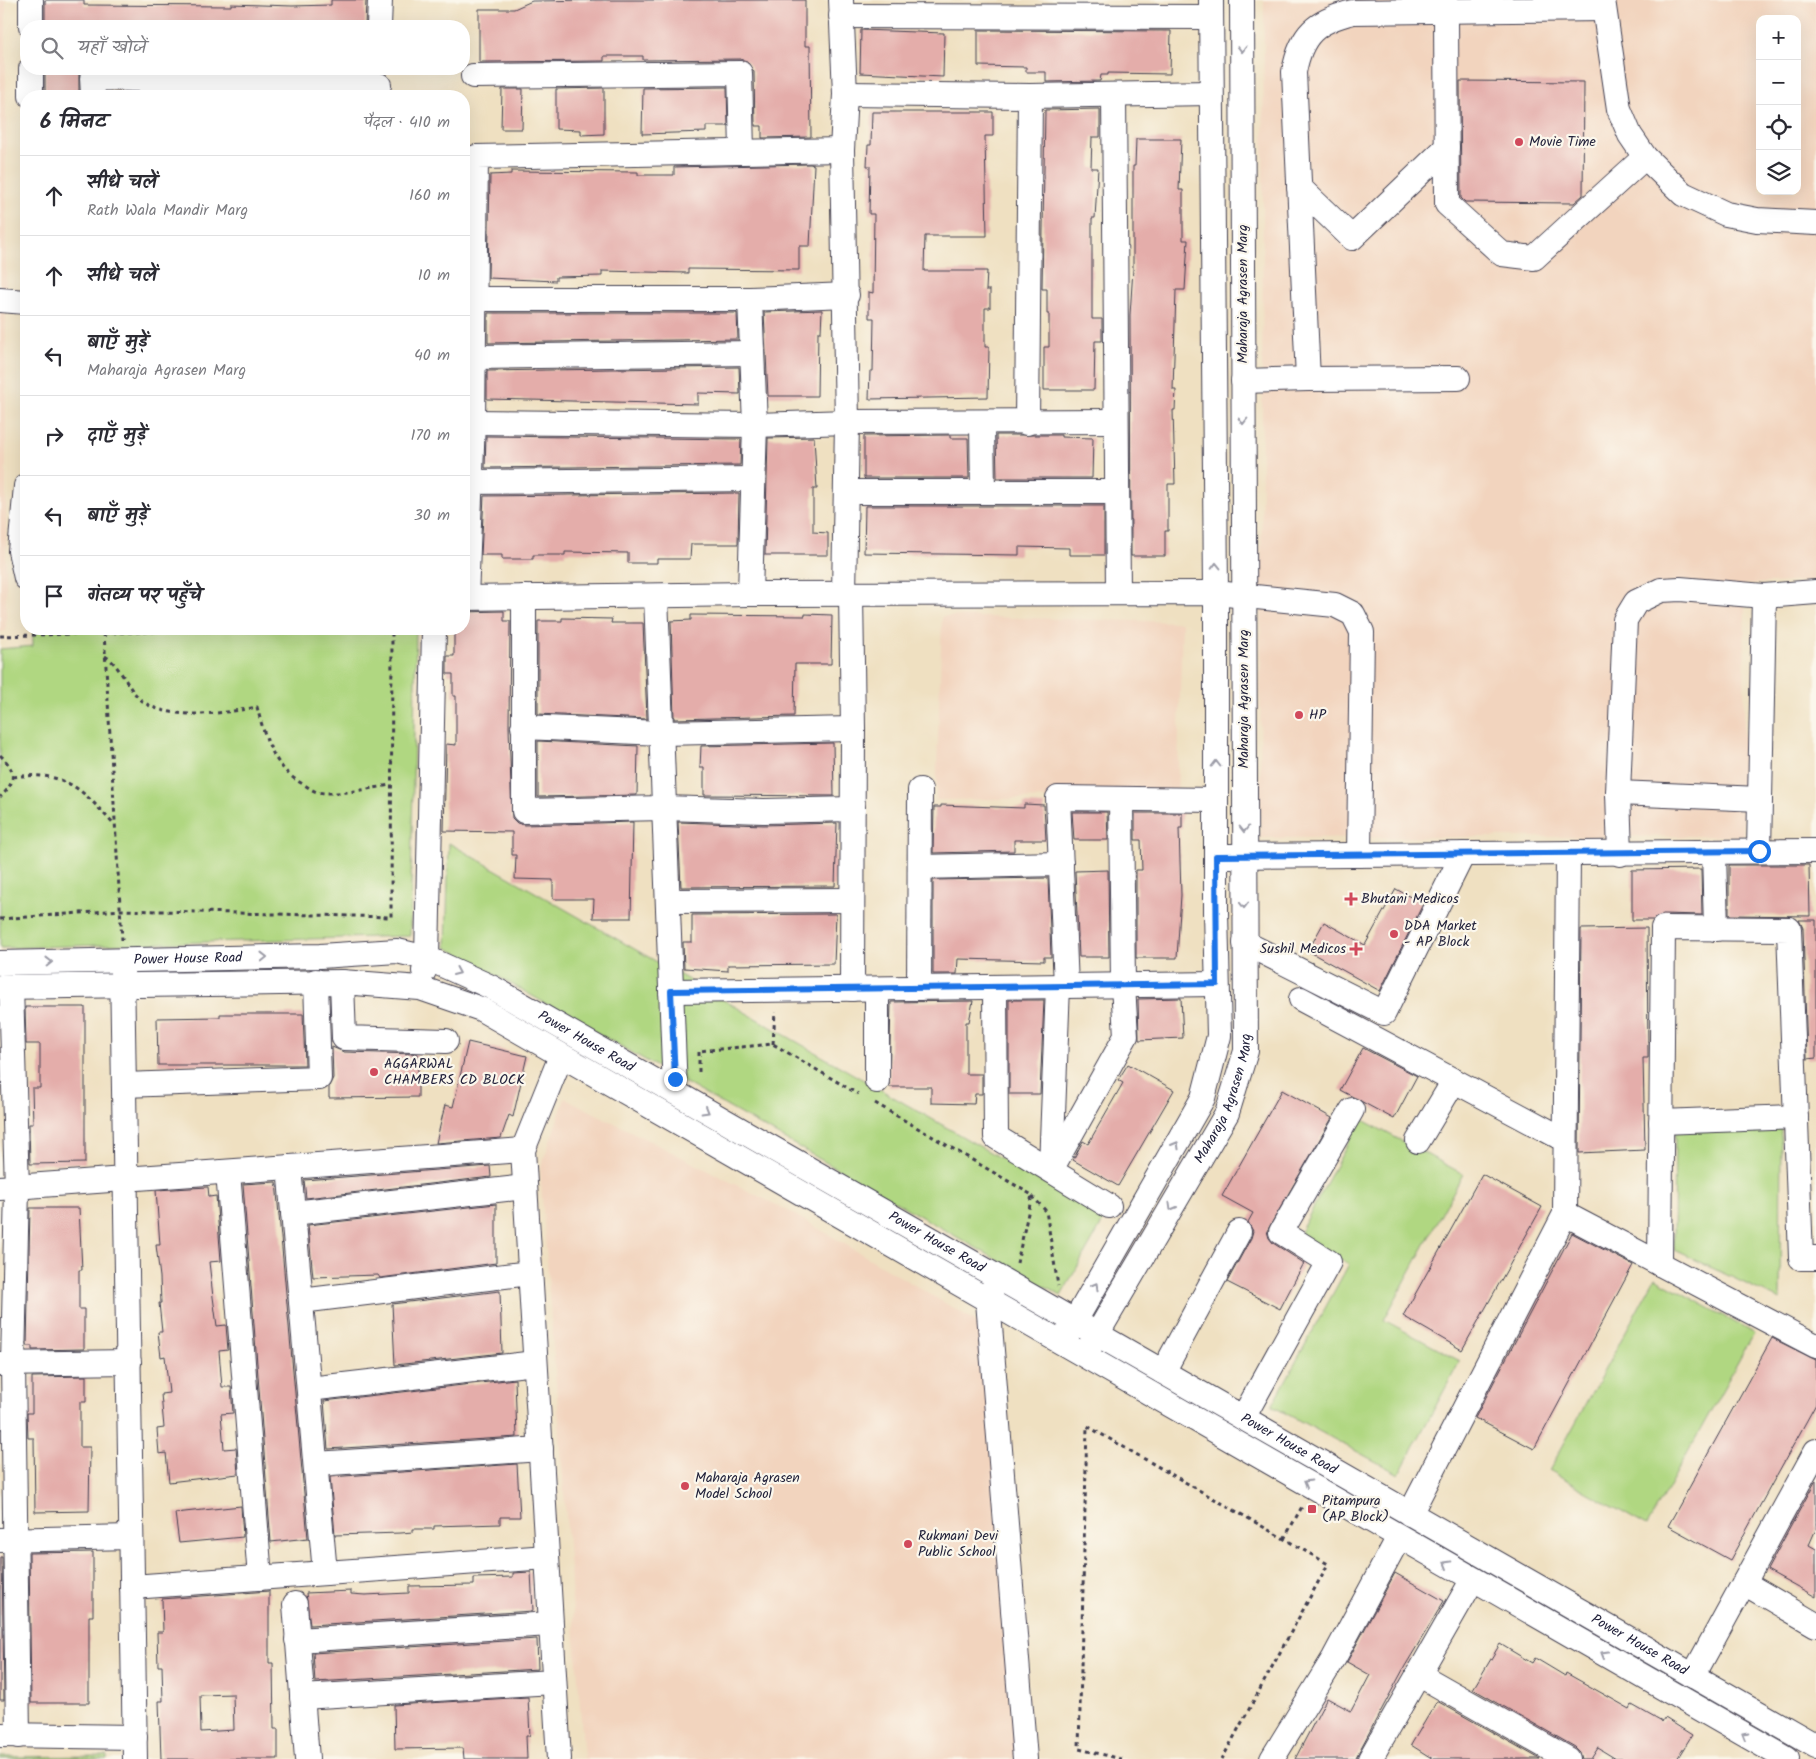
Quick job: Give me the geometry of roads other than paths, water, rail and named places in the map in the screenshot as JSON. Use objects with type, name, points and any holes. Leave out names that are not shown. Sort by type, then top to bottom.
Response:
[{"type":"street","points":[[31,0],[31,20]]},
{"type":"street","points":[[379,20],[380,0]]},
{"type":"street","name":"Maharaja Agrasen Marg","points":[[1085,1356],[1227,1113],[1246,1051],[1242,0]]},
{"type":"street","points":[[1308,379],[1294,72],[1298,52],[1310,32],[1331,17],[1353,12],[1446,11],[1603,5],[1619,109],[1630,135],[1646,157],[1683,194],[1726,214],[1757,220],[1816,223]]},
{"type":"street","points":[[852,989],[853,729],[847,594],[847,295],[842,150],[845,94],[841,8],[1211,8]]},
{"type":"street","name":"Maharaja Agrasen Marg","points":[[1063,1344],[1069,1319],[1203,1098],[1219,1036],[1216,856],[1216,593],[1211,8]]},
{"type":"street","points":[[1446,11],[1447,204],[1502,254],[1534,258],[1646,157]]},
{"type":"street","points":[[473,76],[740,73],[742,152]]},
{"type":"street","points":[[31,75],[31,90]]},
{"type":"street","points":[[93,90],[92,78],[379,83]]},
{"type":"street","points":[[845,94],[1030,96],[1211,93]]},
{"type":"street","points":[[1114,95],[1118,593]]},
{"type":"street","points":[[1027,423],[1030,96]]},
{"type":"street","points":[[1299,187],[1352,238],[1447,147]]},
{"type":"street","points":[[470,501],[473,422],[476,157],[842,150]]},
{"type":"street","points":[[474,299],[750,299],[847,295]]},
{"type":"street","points":[[750,299],[755,425],[750,594]]},
{"type":"street","points":[[0,300],[20,302]]},
{"type":"street","points":[[474,357],[752,353]]},
{"type":"street","points":[[1243,381],[1458,378]]},
{"type":"street","points":[[473,422],[755,425],[847,422],[1027,423],[1116,421]]},
{"type":"street","points":[[982,423],[983,492]]},
{"type":"street","points":[[471,482],[753,479]]},
{"type":"street","points":[[846,492],[1116,492]]},
{"type":"street","points":[[1620,854],[1618,793],[1625,620],[1636,602],[1661,590],[1680,589],[1764,596],[1816,592]]},
{"type":"street","points":[[470,598],[750,594],[1216,593],[1335,605],[1353,614],[1362,632],[1359,855]]},
{"type":"street","points":[[656,596],[675,1092]]},
{"type":"street","points":[[1759,851],[1764,596]]},
{"type":"street","points":[[524,597],[524,811],[664,808],[764,811],[853,809]]},
{"type":"street","points":[[420,988],[427,958],[434,635]]},
{"type":"street","points":[[523,727],[661,733],[853,729]]},
{"type":"street","points":[[919,988],[920,790]]},
{"type":"street","points":[[1618,793],[1760,799]]},
{"type":"street","points":[[1051,1170],[1062,986],[1061,864],[1058,798],[1216,800]]},
{"type":"street","points":[[1051,1170],[1126,1036],[1123,985],[1121,799]]},
{"type":"street","points":[[1216,856],[1816,851]]},
{"type":"street","points":[[1714,852],[1716,929]]},
{"type":"street","points":[[1410,1514],[1565,1214],[1568,853]]},
{"type":"street","points":[[1245,943],[1384,1013],[1463,854]]},
{"type":"street","points":[[920,867],[1061,864]]},
{"type":"street","points":[[668,901],[852,900]]},
{"type":"street","points":[[1660,1264],[1663,928],[1790,929],[1801,1258],[1816,1258]]},
{"type":"street","name":"Power House Road","points":[[0,963],[320,956],[397,951],[427,958],[491,987],[1816,1746]]},
{"type":"street","points":[[378,984],[383,952]]},
{"type":"street","points":[[5,987],[9,1188],[7,1364],[9,1736],[135,1748],[122,960]]},
{"type":"street","points":[[124,1085],[319,1078],[316,982]]},
{"type":"street","points":[[342,982],[344,1038],[446,1041]]},
{"type":"street","name":"Power House Road","points":[[5,987],[342,982],[420,988],[481,1009],[1787,1759]]},
{"type":"street","points":[[671,991],[1217,984]]},
{"type":"street","points":[[995,987],[996,1137],[1109,1206]]},
{"type":"street","points":[[868,1092],[877,989]]},
{"type":"street","points":[[1301,999],[1565,1140]]},
{"type":"street","points":[[559,1759],[523,1150],[562,1056]]},
{"type":"street","points":[[1418,1141],[1454,1081]]},
{"type":"street","points":[[1243,1418],[1330,1262],[1282,1232],[1352,1110]]},
{"type":"street","points":[[1662,1122],[1796,1117]]},
{"type":"street","points":[[9,1188],[523,1150]]},
{"type":"street","points":[[289,1167],[326,1573]]},
{"type":"street","points":[[228,1172],[260,1578]]},
{"type":"street","points":[[293,1212],[525,1186]]},
{"type":"street","points":[[1565,1214],[1816,1346]]},
{"type":"street","points":[[1163,1372],[1239,1232]]},
{"type":"street","points":[[301,1301],[530,1273]]},
{"type":"street","points":[[1004,1281],[988,1301],[1025,1759]]},
{"type":"street","points":[[7,1364],[129,1362]]},
{"type":"street","points":[[309,1389],[536,1363]]},
{"type":"street","points":[[316,1464],[541,1449]]},
{"type":"street","points":[[1693,1676],[1816,1451]]},
{"type":"street","points":[[8,1540],[131,1537]]},
{"type":"street","points":[[1272,1759],[1306,1706],[1399,1537]]},
{"type":"street","points":[[132,1587],[547,1557]]},
{"type":"street","points":[[1373,1758],[1418,1674],[1473,1579]]},
{"type":"street","points":[[1744,1583],[1816,1624]]},
{"type":"street","points":[[294,1604],[306,1759]]},
{"type":"street","points":[[297,1640],[550,1624]]},
{"type":"street","points":[[1418,1674],[1568,1759]]},
{"type":"street","points":[[302,1697],[554,1682]]},
{"type":"place","name":"Movie Time","points":[[1519,142]]},
{"type":"place","name":"HP","points":[[1299,715]]},
{"type":"place","name":"Bhutani Medicos","points":[[1351,899]]},
{"type":"place","name":"DDA Market - AP Block","points":[[1394,934]]},
{"type":"place","name":"Sushil Medicos","points":[[1356,949]]},
{"type":"place","name":"AGGARWAL CHAMBERS CD BLOCK","points":[[374,1072]]},
{"type":"place","name":"Maharaja Agrasen Model School","points":[[685,1486]]},
{"type":"place","name":"Pitampura (AP Block)","points":[[1312,1509]]},
{"type":"place","name":"Rukmani Devi Public School","points":[[908,1544]]}]
